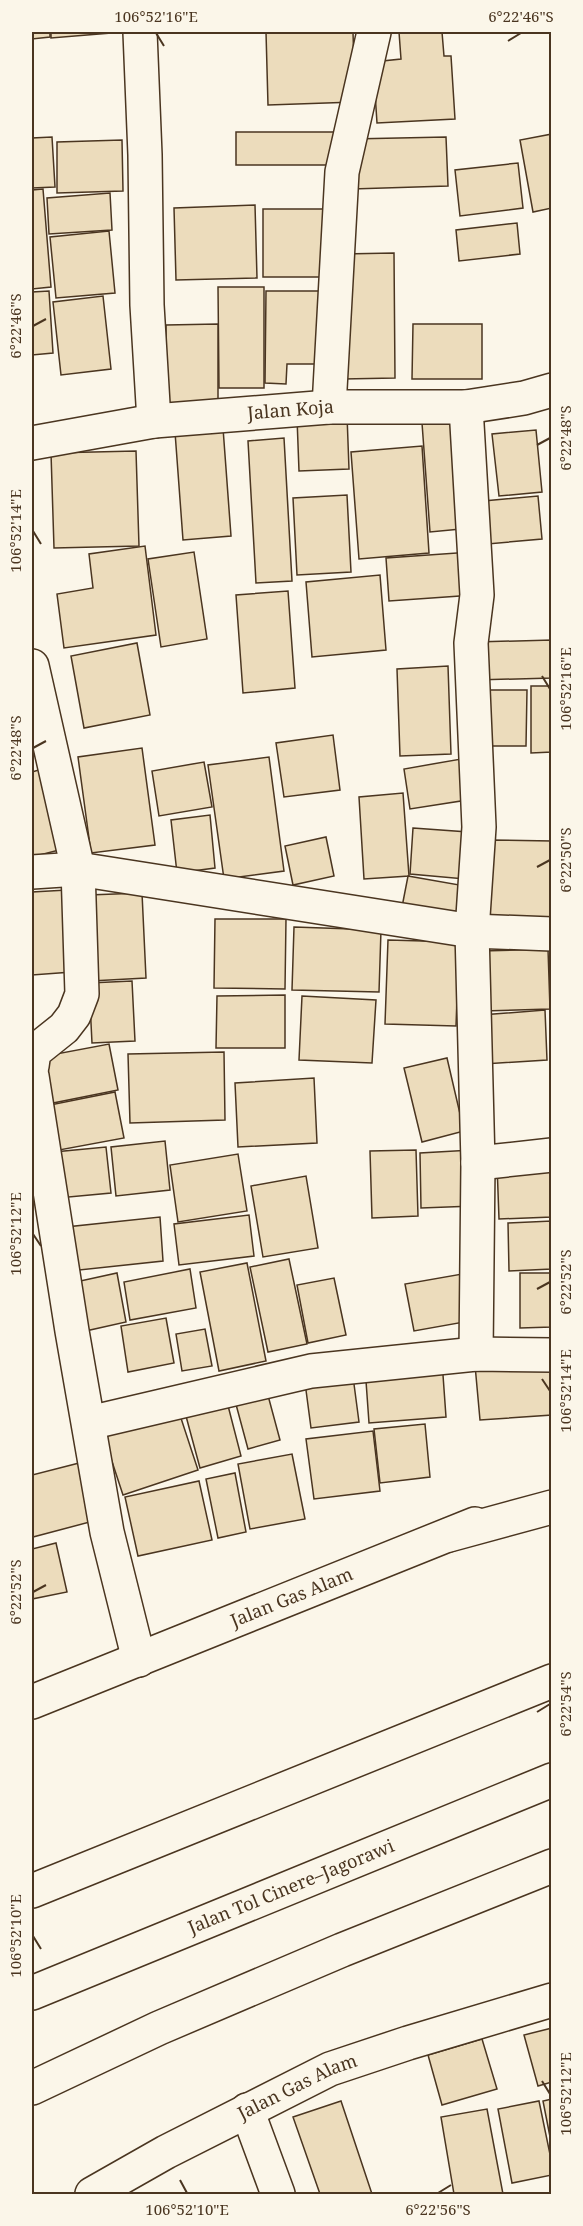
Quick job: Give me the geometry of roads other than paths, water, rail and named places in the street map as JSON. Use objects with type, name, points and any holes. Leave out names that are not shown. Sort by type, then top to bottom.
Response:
[{"type":"main road","points":[[140,32],[145,155],[147,305],[154,421]]},
{"type":"main road","points":[[329,407],[342,172],[374,32]]},
{"type":"main road","name":"Jalan Koja","points":[[32,443],[154,421],[329,407],[466,407],[524,398],[552,390]]},
{"type":"main road","points":[[466,407],[477,595],[471,643],[479,827],[472,931],[478,1163],[476,1354]]},
{"type":"main road","points":[[32,666],[78,869],[82,994],[74,1015],[64,1028],[34,1052],[32,1066]]},
{"type":"main road","points":[[32,872],[78,869],[472,931],[552,934]]},
{"type":"main road","points":[[32,1076],[72,1331],[107,1532],[139,1660]]},
{"type":"main road","points":[[478,1163],[552,1155]]},
{"type":"main road","points":[[89,1423],[311,1371],[476,1354],[552,1355]]},
{"type":"main road","name":"Jalan Gas Alam","points":[[32,1702],[449,1535],[552,1491]]},
{"type":"main road","points":[[449,1535],[552,1507]]},
{"type":"main road","points":[[32,1891],[552,1681]]},
{"type":"main road","name":"Jalan Tol Cinere–Jagorawi","points":[[32,1993],[552,1780]]},
{"type":"main road","points":[[32,2088],[159,2028],[342,1950],[552,1866]]},
{"type":"main road","name":"Jalan Gas Alam","points":[[92,2194],[166,2152],[330,2069],[552,2000]]},
{"type":"main road","points":[[247,2110],[279,2194]]}]
